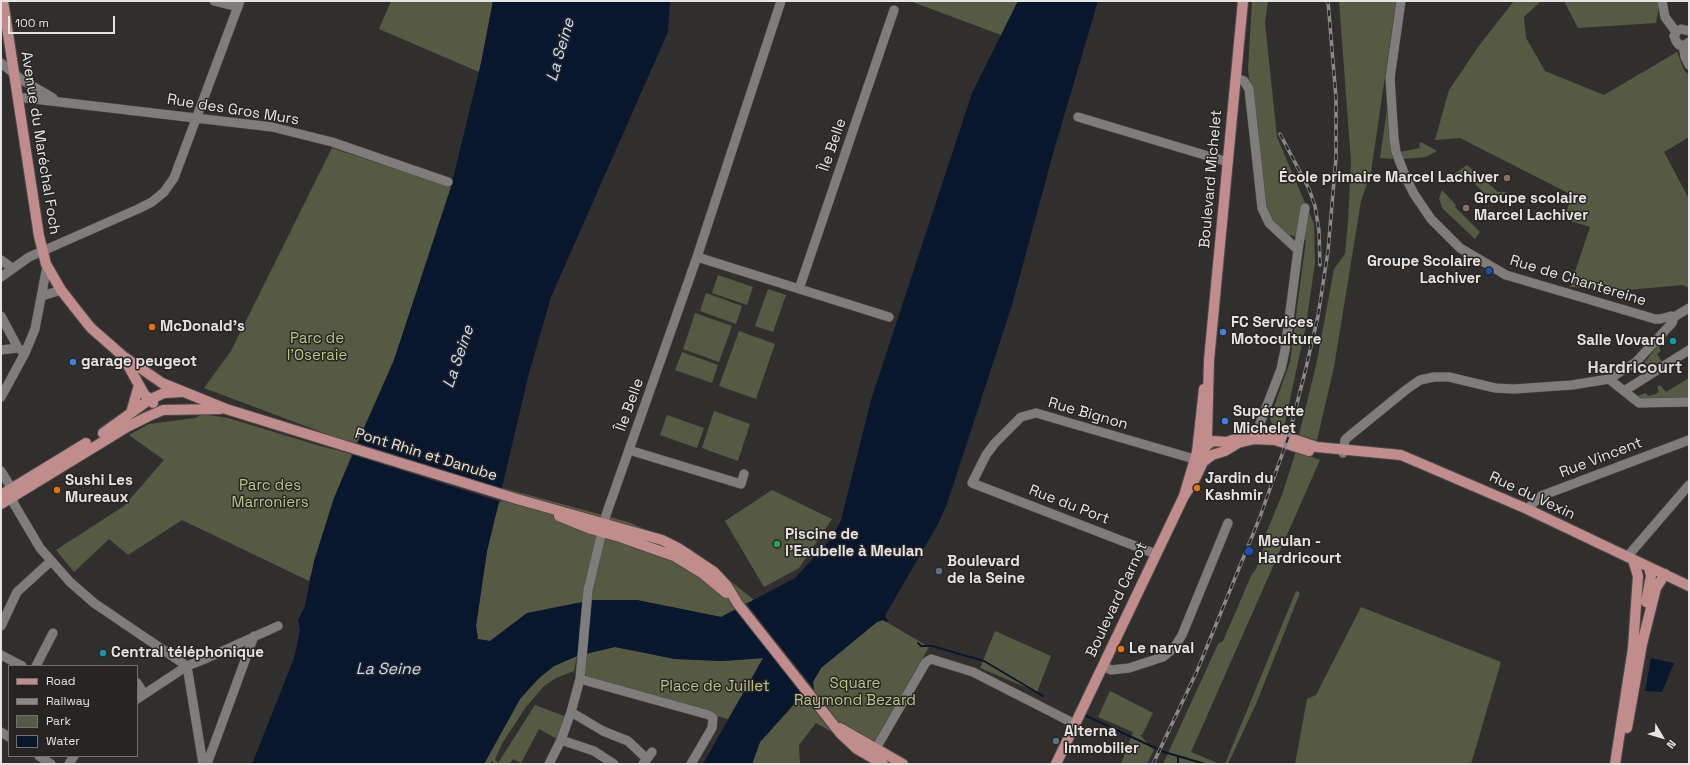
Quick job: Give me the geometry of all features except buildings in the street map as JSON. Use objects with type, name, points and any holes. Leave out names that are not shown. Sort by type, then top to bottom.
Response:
[{"type":"main road","name":"Avenue du Maréchal Foch","points":[[3,1],[42,251],[47,266],[61,290],[91,328],[123,356]]},
{"type":"main road","name":"Boulevard Michelet","points":[[1204,449],[1201,404],[1209,360],[1243,1]]},
{"type":"main road","points":[[123,356],[149,400],[162,410]]},
{"type":"main road","points":[[123,356],[163,388],[183,392],[226,409]]},
{"type":"main road","points":[[131,413],[139,385]]},
{"type":"main road","points":[[1,495],[6,484],[114,427],[163,388]]},
{"type":"main road","points":[[162,410],[163,388]]},
{"type":"main road","points":[[6,484],[162,410],[226,409]]},
{"type":"main road","name":"Pont Rhin et Danube","points":[[226,409],[517,499],[603,528],[659,550],[687,563],[702,573],[738,604],[840,733],[853,746],[871,757]]},
{"type":"main road","name":"Rue du Vexin","points":[[1204,449],[1225,451],[1255,436],[1271,432],[1314,446],[1343,451],[1398,454],[1528,509],[1689,586]]},
{"type":"main road","name":"Boulevard Carnot","points":[[1056,764],[1184,496],[1196,478],[1204,449]]},
{"type":"main road","points":[[1,504],[6,484]]},
{"type":"main road","points":[[1619,763],[1632,648],[1638,576],[1630,559]]},
{"type":"main road","points":[[1638,576],[1649,567],[1651,576],[1642,620],[1642,644]]},
{"type":"main road","points":[[1619,763],[1642,644],[1656,588],[1665,574]]},
{"type":"main road","points":[[871,757],[883,764]]},
{"type":"main road","points":[[871,757],[903,764]]},
{"type":"street","points":[[1,277],[29,257],[138,209],[152,202],[164,192],[174,178],[239,4],[214,1]]},
{"type":"street","name":"Île Belle","points":[[549,764],[561,740],[571,712],[580,679],[580,664],[588,590],[603,528],[697,257],[781,1]]},
{"type":"street","name":"Rue de Chantereine","points":[[1400,1],[1390,78],[1394,139],[1396,152],[1406,178],[1414,194],[1431,219],[1464,251],[1506,275],[1655,319],[1660,320],[1671,316],[1674,317]]},
{"type":"street","points":[[1662,1],[1667,22],[1676,32]]},
{"type":"street","name":"Île Belle","points":[[799,289],[894,10]]},
{"type":"street","points":[[1689,31],[1682,28],[1676,32],[1674,36],[1676,41],[1686,44],[1685,57],[1689,65]]},
{"type":"street","name":"Rue des Gros Murs","points":[[1,63],[56,100]]},
{"type":"street","points":[[1236,78],[1246,84],[1250,101],[1262,208],[1269,223],[1281,236],[1298,250]]},
{"type":"street","name":"Rue des Gros Murs","points":[[17,97],[56,100],[272,127],[367,153],[448,182]]},
{"type":"street","points":[[1234,99],[1250,101]]},
{"type":"street","points":[[1078,117],[1228,162]]},
{"type":"street","points":[[1255,436],[1281,368],[1285,350],[1305,208]]},
{"type":"street","points":[[697,257],[889,317]]},
{"type":"street","points":[[1,260],[12,268]]},
{"type":"street","name":"Avenue du Maréchal Foch","points":[[1,396],[22,351],[35,329],[47,266]]},
{"type":"street","points":[[42,296],[61,290]]},
{"type":"street","points":[[1343,451],[1346,439],[1361,425],[1415,383],[1426,379],[1449,376],[1495,388],[1514,389],[1572,385],[1613,377],[1645,353],[1672,323],[1674,317],[1689,308]]},
{"type":"street","points":[[1,316],[22,351]]},
{"type":"street","points":[[1,350],[22,351]]},
{"type":"street","points":[[1626,391],[1689,350]]},
{"type":"street","points":[[1613,377],[1635,401],[1643,404],[1689,402]]},
{"type":"street","name":"Rue Bignon","points":[[972,482],[986,455],[995,443],[1021,417],[1028,414],[1047,416],[1204,449]]},
{"type":"street","name":"Rue Vincent","points":[[1528,509],[1541,496],[1689,440]]},
{"type":"street","name":"Île Belle","points":[[629,450],[741,484],[744,474]]},
{"type":"street","name":"Rue du Port","points":[[972,482],[1156,554]]},
{"type":"street","points":[[6,484],[14,504],[40,548],[70,582],[94,603],[187,666],[203,764]]},
{"type":"street","points":[[1630,559],[1689,485]]},
{"type":"street","points":[[1103,666],[1111,670],[1129,668],[1163,657],[1174,648],[1182,636],[1228,523]]},
{"type":"street","points":[[1,626],[17,592],[51,561]]},
{"type":"street","points":[[138,687],[141,697],[187,666],[278,626]]},
{"type":"street","points":[[37,665],[53,633]]},
{"type":"street","points":[[207,764],[254,636]]},
{"type":"street","points":[[1,655],[20,665]]},
{"type":"street","points":[[871,757],[926,662],[934,659],[973,672],[1076,721]]},
{"type":"street","points":[[580,679],[709,715],[714,718],[712,728],[691,764]]},
{"type":"street","points":[[571,712],[603,731],[628,741],[647,758]]},
{"type":"street","points":[[561,740],[594,751],[614,764]]},
{"type":"street","points":[[40,757],[51,764]]},
{"type":"green space","points":[[391,1],[493,1],[479,72],[379,29]]},
{"type":"green space","points":[[910,1],[1018,1],[1001,35]]},
{"type":"green space","points":[[1252,1],[1268,1],[1265,23],[1277,137],[1314,224],[1315,263],[1306,325],[1283,432],[1273,427],[1270,418],[1290,362],[1306,240],[1284,233],[1268,214],[1248,70]]},
{"type":"green space","points":[[1339,1],[1396,1],[1371,172],[1361,201],[1334,367],[1317,440],[1299,435],[1317,361],[1334,269],[1345,254],[1348,222],[1351,161]]},
{"type":"green space","points":[[1514,1],[1541,1],[1524,17],[1526,38],[1545,71],[1604,95],[1677,52],[1684,70],[1689,75],[1689,137],[1664,152],[1689,199],[1689,288],[1683,285],[1627,290],[1570,287],[1590,227],[1564,219],[1572,195],[1460,138],[1435,140],[1449,90],[1478,47]]},
{"type":"green space","points":[[1564,1],[1660,1],[1656,23],[1578,28]]},
{"type":"green space","points":[[1387,109],[1389,138],[1393,159],[1380,158]]},
{"type":"green space","points":[[1421,142],[1437,151],[1426,157],[1403,159],[1400,152],[1420,148],[1419,144]]},
{"type":"green space","name":"Parc de l'Oseraie","points":[[332,148],[451,187],[394,360],[356,445],[204,388],[231,351]]},
{"type":"green space","points":[[1467,165],[1498,192],[1506,192],[1499,201],[1488,194],[1485,194],[1473,182],[1463,176],[1460,179],[1451,176]]},
{"type":"green space","points":[[1442,190],[1456,205],[1455,207],[1480,232],[1475,239],[1443,209],[1439,199]]},
{"type":"green space","points":[[718,275],[753,287],[747,305],[712,293]]},
{"type":"green space","points":[[768,289],[786,295],[773,332],[755,326]]},
{"type":"green space","points":[[706,293],[742,306],[736,324],[700,311]]},
{"type":"green space","points":[[695,313],[732,326],[719,362],[683,349]]},
{"type":"green space","points":[[739,331],[775,344],[756,399],[719,386]]},
{"type":"green space","points":[[1663,339],[1665,340],[1659,348],[1661,351],[1657,354],[1662,362],[1650,370],[1645,369],[1644,363]]},
{"type":"green space","points":[[682,352],[718,365],[712,383],[675,370]]},
{"type":"green space","points":[[1689,378],[1689,397],[1644,400],[1637,396],[1646,393],[1648,396],[1656,394],[1659,391],[1657,387],[1660,385],[1666,392]]},
{"type":"green space","points":[[714,411],[750,424],[738,461],[702,448]]},
{"type":"green space","name":"Parc des Marroniers","points":[[202,414],[228,418],[320,446],[352,454],[334,498],[309,581],[182,520],[128,555],[109,539],[74,572],[56,550],[124,506],[164,460],[129,435],[149,424],[195,418]]},
{"type":"green space","points":[[667,415],[704,428],[697,448],[660,435]]},
{"type":"green space","points":[[1296,451],[1320,460],[1191,752],[1220,764],[1163,764],[1218,644],[1223,641],[1251,576],[1256,569],[1265,544],[1262,543],[1282,495]]},
{"type":"green space","points":[[503,488],[628,522],[691,549],[754,600],[721,617],[637,600],[527,613],[490,641],[478,639],[476,626],[487,551]]},
{"type":"green space","name":"Piscine de l'Eaubelle à Meulan","points":[[772,490],[832,519],[799,568],[764,587],[725,521]]},
{"type":"green space","points":[[1296,591],[1300,593],[1256,704],[1228,764],[1225,764]]},
{"type":"green space","points":[[1361,607],[1501,662],[1471,764],[1295,764],[1307,699],[1316,695]]},
{"type":"green space","name":"Square Raymond Bezard","points":[[883,620],[929,647],[868,752],[816,723],[799,745],[800,764],[752,764],[760,742],[796,702],[814,689],[813,682],[821,668],[877,622]]},
{"type":"green space","points":[[995,631],[1051,656],[1037,692],[980,668]]},
{"type":"green space","name":"Place de Juillet","points":[[615,647],[675,659],[722,661],[764,658],[728,719],[588,679],[584,672],[586,653]]},
{"type":"green space","points":[[577,656],[574,671],[556,678],[544,686],[526,707],[503,742],[495,759],[498,763],[535,705],[567,717],[559,740],[539,729],[521,763],[513,759],[510,764],[494,764],[492,761],[490,764],[484,764],[520,699],[529,687],[554,666]]},
{"type":"green space","points":[[1110,691],[1153,713],[1142,735],[1140,735],[1154,750],[1147,764],[1121,764],[1133,732],[1098,717]]},
{"type":"water","name":"La Seine","points":[[493,1],[670,1],[668,32],[551,297],[529,373],[487,551],[476,626],[478,639],[490,641],[527,613],[592,600],[637,600],[721,617],[795,578],[832,538],[841,520],[871,400],[972,93],[1018,1],[1098,1],[1054,150],[1012,305],[947,504],[938,524],[886,614],[885,617],[888,620],[886,622],[883,620],[877,622],[821,668],[813,682],[814,689],[796,702],[760,742],[752,764],[703,764],[763,658],[722,661],[675,659],[615,647],[577,656],[554,666],[541,676],[520,699],[484,764],[252,764],[294,658],[300,630],[298,620],[305,606],[314,561],[334,498],[394,360],[451,187],[482,59]]},
{"type":"water","points":[[1651,658],[1674,663],[1662,692],[1645,691]]},
{"type":"pier","points":[[355,442],[504,489],[501,502],[350,454]]},
{"type":"pier","points":[[746,603],[814,689],[803,696],[736,608]]},
{"type":"waterway","points":[[918,643],[921,646],[932,646],[984,661],[1043,696]]},
{"type":"waterway","points":[[1084,715],[1164,752],[1205,764]]},
{"type":"waterway","points":[[1178,756],[1178,764]]},
{"type":"railway","points":[[1153,764],[1197,671],[1260,517],[1289,435],[1318,316],[1328,251],[1336,158],[1336,98],[1328,1]]},
{"type":"railway","points":[[1280,134],[1309,189],[1315,206],[1319,231],[1320,265]]},
{"type":"place","name":"École primaire Marcel Lachiver","points":[[1507,178]]},
{"type":"place","name":"Groupe scolaire Marcel Lachiver","points":[[1466,208]]},
{"type":"place","name":"Groupe Scolaire Lachiver","points":[[1489,271]]},
{"type":"place","name":"McDonald's","points":[[152,327]]},
{"type":"place","name":"FC Services Motoculture","points":[[1223,332]]},
{"type":"place","name":"Salle Vovard","points":[[1673,341]]},
{"type":"place","name":"garage peugeot","points":[[73,362]]},
{"type":"place","name":"Supérette Michelet","points":[[1225,421]]},
{"type":"place","name":"Jardin du Kashmir","points":[[1197,488]]},
{"type":"place","name":"Sushi Les Mureaux","points":[[57,490]]},
{"type":"place","name":"Piscine de l'Eaubelle à Meulan","points":[[777,544]]},
{"type":"place","name":"Meulan - Hardricourt","points":[[1249,551]]},
{"type":"place","name":"Boulevard de la Seine","points":[[939,571]]},
{"type":"place","name":"Le narval","points":[[1121,649]]},
{"type":"place","name":"Central téléphonique","points":[[103,653]]},
{"type":"place","name":"Alterna Immobilier","points":[[1056,741]]},
{"type":"district","name":"Hardricourt","points":[[1635,368]]}]
